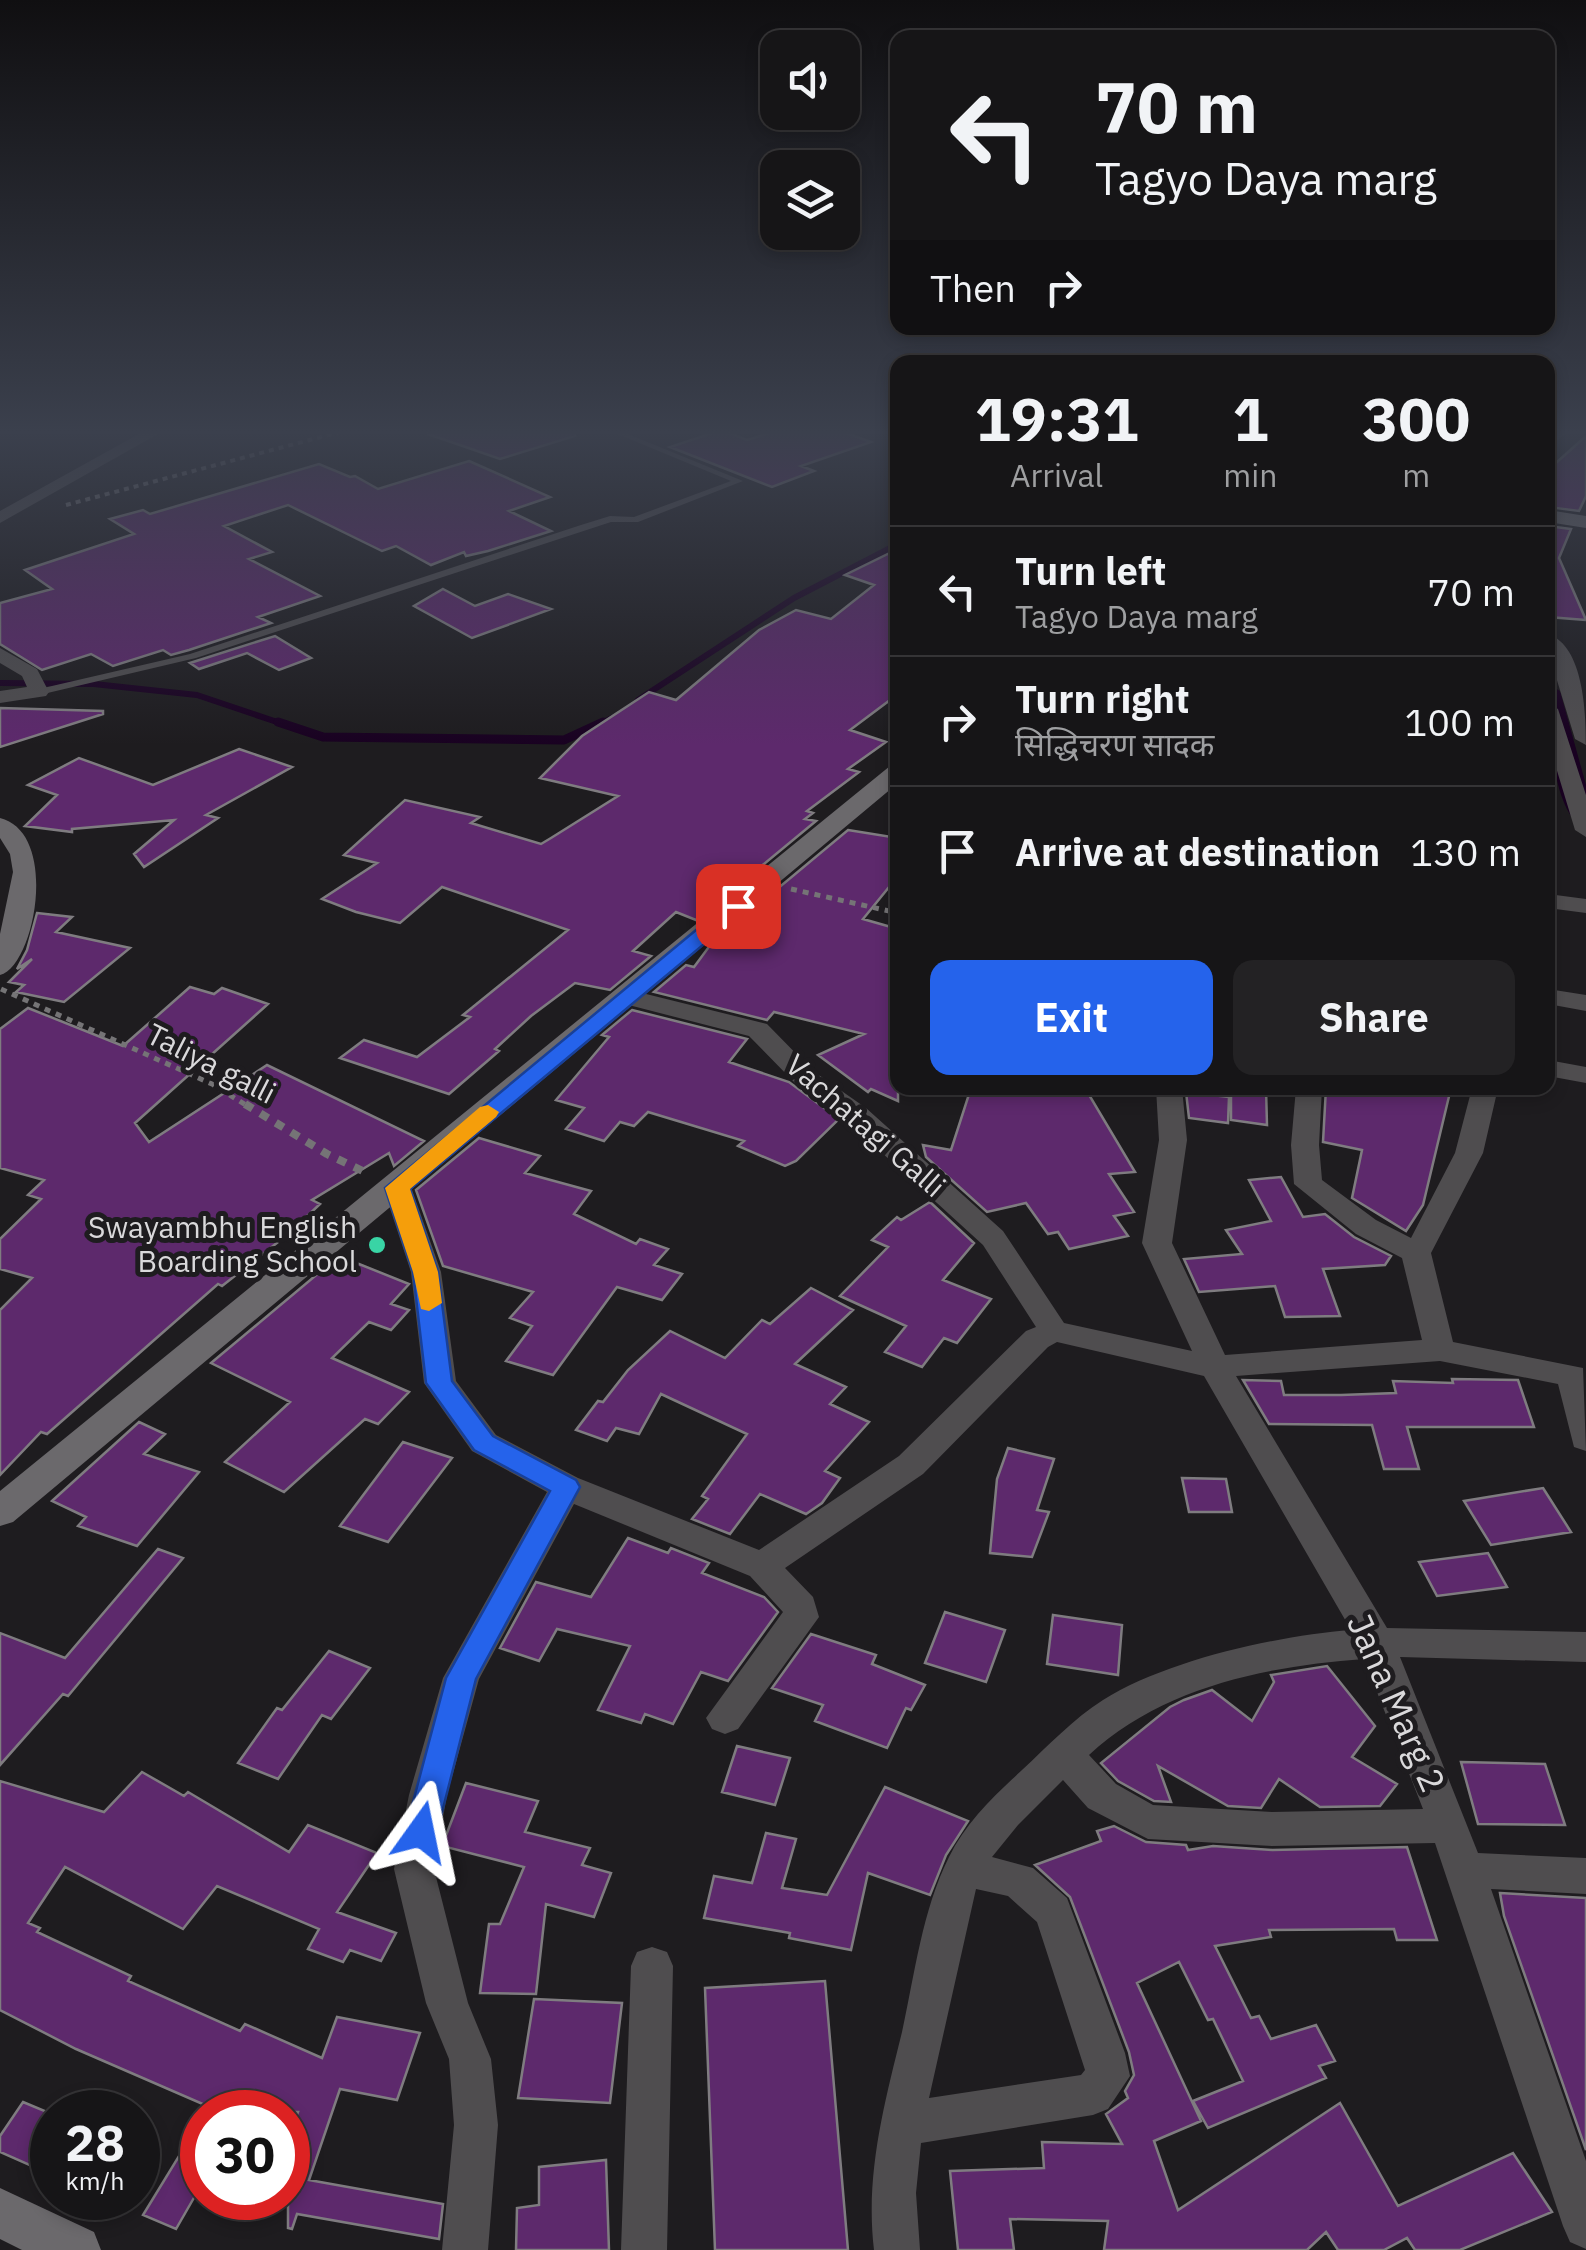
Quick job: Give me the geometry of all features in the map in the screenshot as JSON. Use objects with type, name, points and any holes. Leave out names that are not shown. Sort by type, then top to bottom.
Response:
[{"type":"main road","points":[[0,1512],[890,778]]},
{"type":"main road","points":[[0,825],[14,835],[24,852],[26,871],[15,932],[0,967]]},
{"type":"main road","points":[[0,2214],[76,2250]]},
{"type":"street","points":[[1555,647],[1560,652],[1586,739]]},
{"type":"street","points":[[0,654],[30,673],[40,692],[0,697]]},
{"type":"street","points":[[1555,730],[1586,830]]},
{"type":"street","points":[[1555,902],[1584,906]]},
{"type":"street","name":"Vachatagi Galli","points":[[626,997],[758,1030],[804,1077],[856,1114],[993,1238],[1054,1331]]},
{"type":"street","points":[[1555,998],[1586,1003]]},
{"type":"street","points":[[1555,1069],[1586,1075]]},
{"type":"street","name":"Jana Marg 2","points":[[1170,1095],[1173,1140],[1157,1244],[1215,1367],[1374,1640],[1449,1826],[1586,2226]]},
{"type":"street","points":[[1309,1095],[1305,1145],[1308,1184],[1366,1227],[1416,1253]]},
{"type":"street","points":[[1440,1350],[1416,1253],[1446,1206],[1468,1153],[1482,1095]]},
{"type":"street","points":[[397,1188],[426,1272],[440,1383],[484,1443],[566,1487],[762,1566],[800,1607],[801,1616],[725,1718]]},
{"type":"street","points":[[762,1566],[910,1465],[1038,1340],[1054,1331],[1215,1367],[1440,1350],[1579,1377],[1586,1439]]},
{"type":"street","points":[[466,2250],[476,2125],[470,2058],[447,2003],[414,1869],[428,1795],[462,1678],[566,1487]]},
{"type":"street","points":[[897,2250],[892,2220],[903,2124],[942,1944],[964,1868],[993,1821],[1065,1755],[1119,1710],[1222,1666],[1302,1647],[1374,1640],[1586,1647]]},
{"type":"street","points":[[1065,1755],[1102,1796],[1148,1822],[1272,1829],[1449,1826]]},
{"type":"street","points":[[903,2124],[1094,2094],[1108,2076],[1104,2053],[1053,1911],[1019,1880],[964,1868]]},
{"type":"street","points":[[1462,1870],[1586,1876]]},
{"type":"street","points":[[644,2250],[652,1966]]},
{"type":"lane","points":[[40,692],[193,656],[560,535]]},
{"type":"path","points":[[766,883],[890,912]]},
{"type":"path","name":"Taliya galli","points":[[0,988],[212,1084],[327,1154],[397,1188]]},
{"type":"building","points":[[131,535],[241,535],[272,552],[249,559],[320,596],[258,617],[271,623],[171,655],[163,650],[113,666],[91,654],[42,670],[0,644],[0,603],[52,589],[25,570]]},
{"type":"building","points":[[349,535],[538,535],[488,551],[466,556],[464,552],[431,565],[396,546],[382,551]]},
{"type":"building","points":[[1555,535],[1569,535],[1559,558],[1586,620],[1555,618]]},
{"type":"building","points":[[890,553],[890,700],[850,730],[886,742],[848,769],[859,772],[807,811],[813,813],[805,819],[816,821],[696,920],[676,912],[633,951],[651,956],[610,990],[575,983],[531,1016],[495,1049],[499,1051],[449,1094],[340,1058],[364,1040],[417,1057],[470,1017],[463,1015],[568,930],[442,887],[400,923],[356,912],[322,899],[377,863],[344,855],[405,800],[480,817],[471,823],[541,844],[618,796],[540,778],[582,736],[649,692],[676,700],[759,630],[796,610],[831,619],[874,585],[845,575]]},
{"type":"building","points":[[443,589],[475,606],[508,594],[551,609],[472,638],[414,606]]},
{"type":"building","points":[[275,636],[311,658],[279,670],[247,653],[199,669],[190,663]]},
{"type":"building","points":[[0,708],[103,711],[103,714],[0,747]]},
{"type":"building","points":[[239,749],[292,767],[206,815],[218,818],[144,867],[134,854],[174,820],[72,832],[25,826],[57,795],[28,785],[79,758],[153,785]]},
{"type":"building","points":[[848,830],[890,837],[890,886],[863,919],[890,927],[890,1095],[898,1095],[898,1101],[871,1089],[868,1092],[818,1055],[864,1034],[774,1012],[767,1020],[654,992],[686,965],[694,967],[711,944]]},
{"type":"building","points":[[37,913],[72,917],[56,932],[130,948],[64,1002],[16,992],[24,985],[9,982],[32,959],[17,969],[27,950]]},
{"type":"building","points":[[190,987],[214,994],[222,988],[268,1004],[135,1123],[149,1142],[267,1065],[424,1141],[394,1166],[389,1153],[312,1200],[320,1204],[287,1235],[222,1286],[218,1284],[47,1434],[41,1432],[0,1475],[0,1310],[32,1278],[0,1269],[0,1239],[41,1199],[28,1195],[44,1180],[0,1168],[0,1029],[28,1008],[123,1046]]},
{"type":"building","points":[[632,1010],[747,1039],[729,1062],[789,1082],[839,1119],[796,1161],[785,1166],[738,1146],[744,1141],[648,1112],[634,1126],[620,1122],[604,1141],[566,1129],[584,1108],[556,1100],[609,1037],[602,1035]]},
{"type":"building","points":[[969,1095],[1089,1095],[1135,1172],[1109,1174],[1134,1212],[1114,1216],[1128,1236],[1069,1249],[1058,1232],[1048,1234],[1026,1203],[987,1212],[926,1157],[923,1145],[951,1150]]},
{"type":"building","points":[[1186,1095],[1229,1097],[1228,1123],[1189,1118]]},
{"type":"building","points":[[1231,1095],[1266,1095],[1267,1125],[1231,1120]]},
{"type":"building","points":[[1326,1095],[1449,1095],[1423,1205],[1406,1231],[1352,1198],[1362,1150],[1323,1142]]},
{"type":"building","points":[[479,1138],[540,1156],[525,1173],[591,1191],[574,1214],[636,1244],[640,1239],[668,1249],[654,1265],[682,1274],[662,1300],[617,1287],[553,1375],[506,1361],[532,1326],[510,1318],[533,1292],[443,1266],[416,1190]]},
{"type":"building","points":[[1281,1177],[1303,1217],[1325,1214],[1354,1237],[1391,1256],[1385,1265],[1323,1269],[1340,1316],[1285,1317],[1275,1286],[1199,1292],[1184,1259],[1242,1254],[1226,1230],[1271,1221],[1249,1180]]},
{"type":"building","points":[[930,1202],[974,1243],[943,1280],[991,1299],[957,1343],[944,1338],[922,1367],[885,1352],[906,1326],[840,1296],[888,1247],[872,1240],[897,1217],[901,1220]]},
{"type":"building","points":[[339,1256],[409,1284],[391,1304],[409,1310],[391,1330],[369,1322],[332,1358],[409,1392],[378,1424],[365,1419],[284,1492],[225,1462],[290,1402],[211,1363]]},
{"type":"building","points":[[811,1288],[853,1310],[795,1364],[846,1387],[830,1404],[869,1422],[825,1471],[840,1478],[822,1503],[806,1514],[760,1494],[730,1534],[692,1519],[708,1499],[702,1496],[747,1434],[661,1394],[639,1434],[616,1428],[607,1441],[576,1430],[598,1401],[603,1402],[628,1370],[670,1331],[725,1358],[762,1320],[770,1324]]},
{"type":"building","points":[[1452,1379],[1518,1380],[1534,1427],[1407,1427],[1419,1469],[1384,1469],[1372,1425],[1269,1424],[1243,1380],[1281,1381],[1284,1395],[1341,1395],[1396,1393],[1393,1381],[1453,1383]]},
{"type":"building","points":[[139,1422],[165,1434],[144,1454],[199,1472],[137,1546],[78,1526],[86,1517],[52,1501]]},
{"type":"building","points":[[403,1442],[452,1458],[388,1542],[340,1526]]},
{"type":"building","points":[[1008,1448],[1054,1459],[1037,1510],[1049,1512],[1032,1557],[990,1553],[997,1479]]},
{"type":"building","points":[[1182,1478],[1226,1479],[1232,1512],[1189,1512]]},
{"type":"building","points":[[1543,1488],[1571,1532],[1491,1545],[1464,1501]]},
{"type":"building","points":[[628,1538],[668,1553],[671,1548],[709,1563],[702,1573],[764,1597],[778,1612],[728,1681],[701,1672],[673,1724],[645,1714],[641,1723],[598,1710],[630,1646],[557,1629],[539,1661],[500,1648],[536,1582],[591,1597]]},
{"type":"building","points":[[158,1549],[183,1558],[68,1696],[63,1694],[0,1765],[0,1633],[65,1658]]},
{"type":"building","points":[[1488,1553],[1507,1587],[1437,1596],[1419,1562]]},
{"type":"building","points":[[945,1612],[1005,1630],[986,1682],[925,1663]]},
{"type":"building","points":[[1053,1615],[1122,1625],[1118,1675],[1047,1664]]},
{"type":"building","points":[[811,1634],[876,1655],[872,1664],[925,1685],[911,1710],[906,1708],[887,1748],[815,1721],[823,1705],[772,1688]]},
{"type":"building","points":[[329,1651],[370,1668],[331,1719],[322,1715],[278,1779],[238,1763],[277,1708],[282,1710]]},
{"type":"building","points":[[1327,1666],[1375,1726],[1352,1757],[1397,1784],[1380,1806],[1320,1807],[1279,1779],[1261,1808],[1228,1806],[1158,1766],[1171,1802],[1154,1801],[1118,1781],[1101,1763],[1184,1700],[1212,1690],[1252,1721],[1274,1682],[1271,1675]]},
{"type":"building","points":[[737,1746],[790,1758],[775,1805],[722,1792]]},
{"type":"building","points":[[1461,1762],[1545,1764],[1565,1825],[1478,1824]]},
{"type":"building","points":[[142,1772],[184,1796],[188,1792],[289,1852],[308,1825],[377,1853],[337,1912],[396,1933],[381,1961],[350,1950],[343,1962],[308,1949],[319,1929],[217,1886],[183,1929],[65,1867],[28,1923],[40,1928],[37,1932],[131,1976],[128,1981],[240,2031],[245,2024],[322,2058],[337,2017],[420,2033],[397,2100],[340,2089],[310,2177],[310,2090],[180,2090],[180,2094],[76,2049],[0,2010],[0,1781],[104,1812]]},
{"type":"building","points":[[466,1783],[538,1801],[525,1832],[590,1848],[582,1865],[611,1873],[594,1917],[546,1904],[536,1994],[480,1993],[489,1924],[500,1924],[524,1867],[442,1846]]},
{"type":"building","points":[[885,1787],[968,1821],[946,1855],[930,1895],[868,1873],[851,1950],[789,1938],[790,1933],[704,1918],[714,1876],[752,1883],[766,1833],[796,1839],[782,1888],[827,1895]]},
{"type":"building","points":[[1114,1826],[1146,1842],[1186,1845],[1188,1850],[1213,1846],[1272,1850],[1407,1847],[1437,1940],[1397,1940],[1394,1929],[1269,1930],[1271,1937],[1215,1946],[1251,2018],[1259,2016],[1271,2039],[1316,2025],[1335,2061],[1319,2066],[1326,2078],[1208,2128],[1193,2101],[1243,2081],[1213,2019],[1208,2020],[1179,1962],[1137,1983],[1201,2121],[1154,2141],[1178,2210],[1340,2103],[1398,2206],[1513,2153],[1552,2212],[1460,2250],[1415,2250],[1407,2238],[1384,2250],[1338,2250],[1326,2232],[1307,2250],[1104,2250],[1108,2221],[1010,2219],[1014,2250],[958,2250],[950,2171],[1044,2168],[1042,2142],[1122,2144],[1106,2114],[1128,2098],[1125,2091],[1134,2075],[1129,2052],[1070,1897],[1035,1865],[1101,1841],[1097,1831]]},
{"type":"building","points":[[1500,1893],[1586,1898],[1586,2150],[1504,1916]]},
{"type":"building","points":[[825,1981],[848,2250],[715,2250],[705,1988]]},
{"type":"building","points":[[534,1999],[622,2003],[610,2103],[518,2098]]},
{"type":"building","points":[[23,2102],[30,2105],[30,2165],[0,2152],[0,2136]]},
{"type":"building","points":[[180,2156],[181,2220],[176,2229],[155,2220],[160,2220],[160,2187]]},
{"type":"building","points":[[606,2160],[609,2250],[516,2250],[517,2208],[539,2205],[539,2167]]},
{"type":"building","points":[[310,2180],[443,2204],[439,2239],[310,2216]]},
{"type":"waterway","points":[[638,700],[794,598],[890,548]]},
{"type":"waterway","points":[[0,683],[94,684],[197,695],[286,725]]},
{"type":"waterway","points":[[598,725],[612,718]]},
{"type":"waterway","points":[[278,722],[323,737],[564,740],[603,722]]},
{"type":"waterway","points":[[1555,722],[1564,761],[1586,820]]},
{"type":"slow traffic","points":[[429,1303],[426,1272],[397,1188],[488,1112]]},
{"type":"place","name":"Swayambhu English Boarding School","points":[[377,1245]]},
{"type":"route","points":[[421,1832],[462,1678],[566,1487],[484,1443],[440,1383],[426,1272],[397,1188],[738,906]]}]
